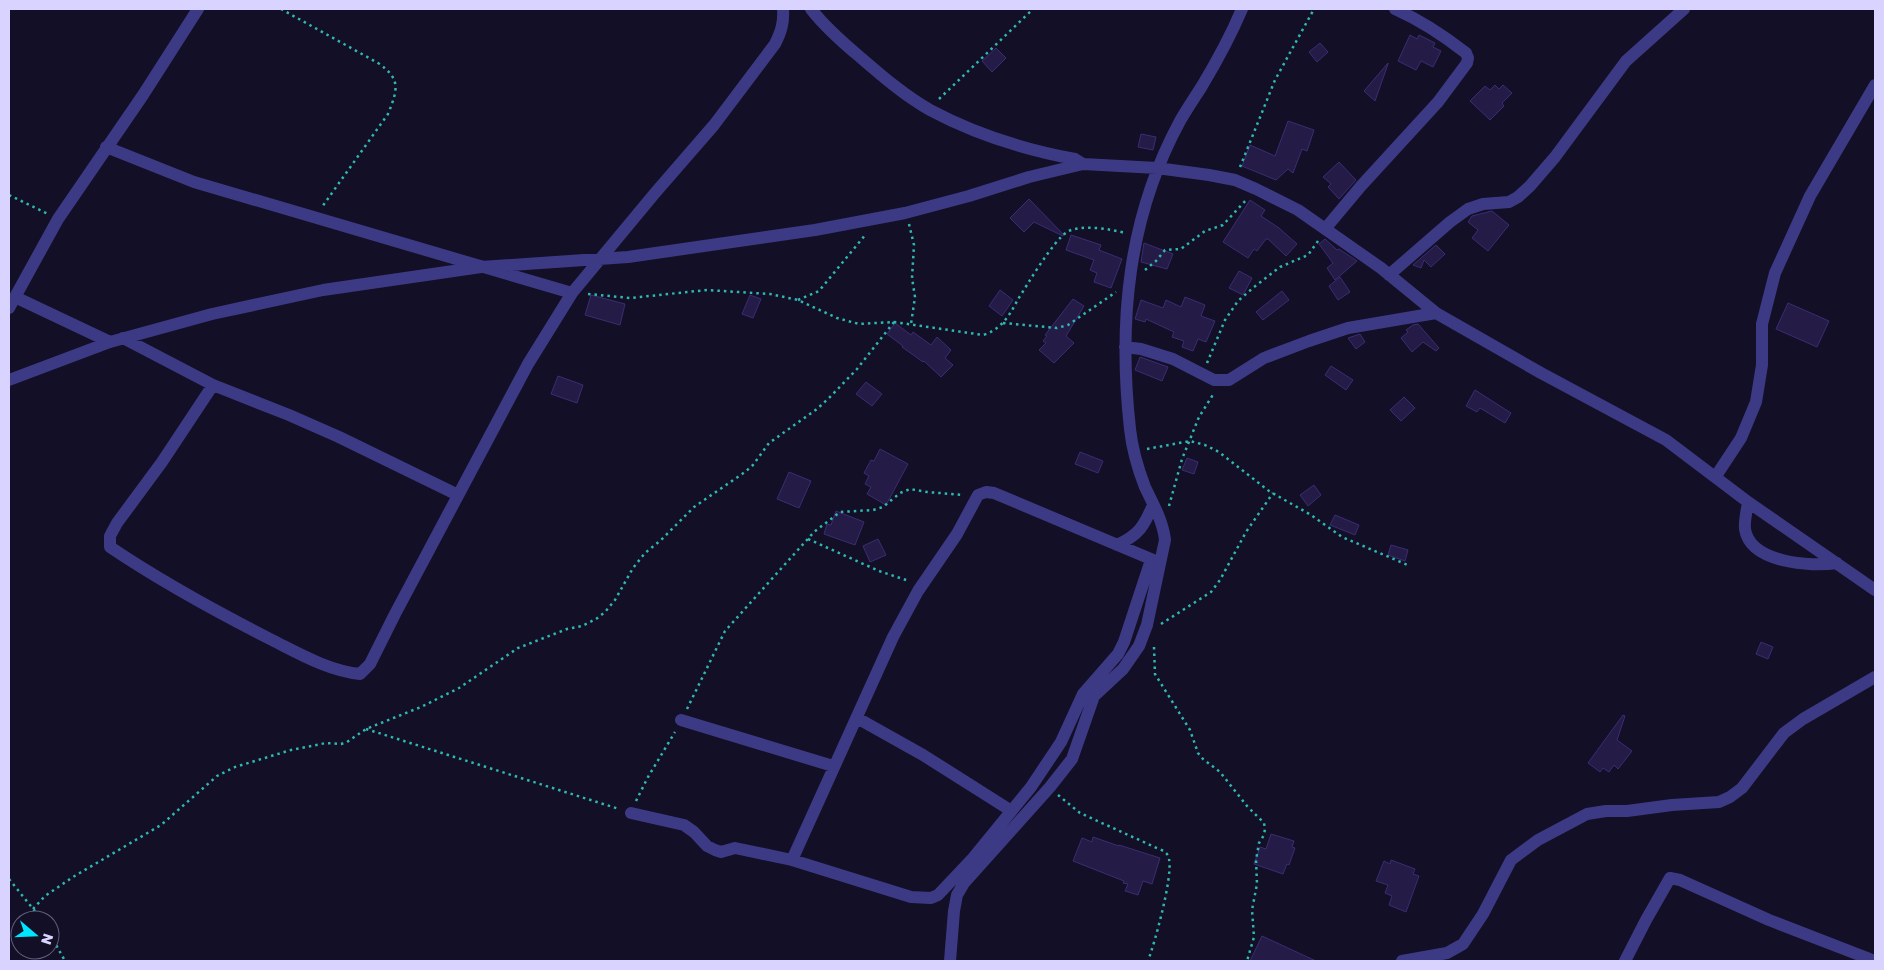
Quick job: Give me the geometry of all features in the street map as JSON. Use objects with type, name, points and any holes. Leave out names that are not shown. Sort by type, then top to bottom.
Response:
[{"type":"street","points":[[9,308],[58,219],[198,9]]},
{"type":"street","points":[[213,385],[162,462],[117,523],[110,536],[110,547],[222,615],[305,656],[345,673],[360,674],[370,664],[528,364],[572,293],[714,126],[782,31],[783,9]]},
{"type":"street","points":[[811,9],[856,54],[886,79],[930,110],[992,136],[1018,145],[1075,159],[1083,164]]},
{"type":"street","points":[[631,813],[684,824],[707,846],[721,852],[735,848],[792,860],[911,897],[931,898],[938,894],[973,858],[1010,810],[1031,787],[1061,742],[1083,694],[1118,654],[1165,540],[1163,527],[1138,467],[1130,430],[1125,320],[1136,236],[1157,168],[1180,120],[1230,36],[1242,9]]},
{"type":"street","points":[[1326,229],[1361,186],[1438,102],[1468,58],[1458,47],[1420,20],[1396,9]]},
{"type":"street","points":[[1390,275],[1430,239],[1468,209],[1483,204],[1500,204],[1518,197],[1555,156],[1626,61],[1684,9]]},
{"type":"street","points":[[1716,476],[1741,438],[1756,402],[1762,365],[1762,324],[1778,266],[1810,196],[1875,85]]},
{"type":"street","points":[[106,147],[194,182],[572,293]]},
{"type":"street","points":[[9,380],[123,338],[212,314],[324,290],[481,267],[628,257],[878,219],[1083,164],[1157,168],[1235,180],[1298,210],[1390,275],[1436,313],[1541,373],[1666,440],[1748,502],[1875,590]]},
{"type":"street","points":[[15,296],[110,342]]},
{"type":"street","points":[[1125,347],[1141,349],[1173,359],[1214,380],[1229,380],[1264,358],[1309,340],[1348,328],[1436,313]]},
{"type":"street","points":[[123,338],[213,385],[339,437],[458,495]]},
{"type":"street","points":[[792,860],[892,637],[922,585],[957,534],[978,495],[986,492],[994,493],[1156,561]]},
{"type":"street","points":[[1748,502],[1745,529],[1749,541],[1757,548],[1772,556],[1805,565],[1837,564]]},
{"type":"street","points":[[1117,545],[1131,539],[1140,530],[1153,505]]},
{"type":"street","points":[[950,961],[954,912],[957,896],[964,882],[1050,787],[1072,759],[1094,696],[1130,660],[1139,646],[1147,625],[1156,561]]},
{"type":"street","points":[[1402,961],[1447,953],[1463,944],[1483,914],[1511,860],[1538,840],[1587,814],[1719,802],[1730,798],[1742,788],[1784,733],[1803,719],[1875,677]]},
{"type":"street","points":[[857,718],[922,754],[1010,810]]},
{"type":"street","points":[[681,720],[833,766]]},
{"type":"street","points":[[1625,961],[1670,878],[1680,880],[1769,920],[1875,961]]},
{"type":"path","points":[[281,9],[378,63],[390,71],[396,81],[395,98],[388,114],[316,217]]},
{"type":"path","points":[[930,110],[958,80],[1033,9]]},
{"type":"path","points":[[1235,180],[1275,80],[1314,9]]},
{"type":"path","points":[[1003,323],[1057,328],[1068,325],[1149,268],[1165,250],[1182,249],[1205,231],[1222,225],[1256,189]]},
{"type":"path","points":[[9,195],[58,219]]},
{"type":"path","points":[[905,213],[914,244],[912,278],[915,296],[911,325]]},
{"type":"path","points":[[798,300],[819,291],[878,219]]},
{"type":"path","points":[[572,293],[630,298],[707,290],[770,294],[798,300],[837,318],[859,324],[894,322],[983,335],[992,333],[1003,323],[1045,260],[1068,231],[1094,228],[1118,231],[1136,236]]},
{"type":"path","points":[[1202,374],[1225,320],[1238,302],[1280,267],[1308,255],[1326,229]]},
{"type":"path","points":[[9,879],[33,909],[45,896],[73,877],[161,825],[217,776],[235,767],[291,750],[326,743],[341,744],[366,729],[421,707],[459,688],[518,648],[566,629],[582,626],[596,619],[615,600],[632,568],[645,553],[694,507],[746,472],[768,443],[817,409],[857,369],[894,322]]},
{"type":"path","points":[[1163,527],[1182,460],[1200,417],[1211,397],[1229,380]]},
{"type":"path","points":[[1135,452],[1156,446],[1190,441],[1205,445],[1219,452],[1273,493],[1311,515],[1342,537],[1410,566]]},
{"type":"path","points":[[366,729],[631,813],[648,777],[681,720],[725,631],[814,532],[840,512],[873,510],[883,507],[900,493],[910,488],[954,495],[978,495]]},
{"type":"path","points":[[1147,625],[1152,631],[1211,592],[1220,580],[1246,532],[1273,493]]},
{"type":"path","points":[[808,538],[879,570],[922,585]]},
{"type":"path","points":[[1154,646],[1155,674],[1190,730],[1198,753],[1220,772],[1246,806],[1264,822],[1264,835],[1259,843],[1256,860],[1257,884],[1252,910],[1254,937],[1247,961]]},
{"type":"path","points":[[1050,787],[1065,802],[1080,813],[1159,848],[1169,858],[1170,876],[1148,961]]},
{"type":"building","points":[[1410,35],[1417,39],[1419,35],[1435,43],[1433,47],[1441,51],[1433,67],[1421,61],[1416,70],[1398,61]]},
{"type":"building","points":[[1320,43],[1328,52],[1317,62],[1309,52]]},
{"type":"building","points":[[996,48],[1006,58],[992,72],[982,61]]},
{"type":"building","points":[[1388,64],[1375,101],[1364,91]]},
{"type":"building","points":[[1495,85],[1499,89],[1503,85],[1512,93],[1502,103],[1504,106],[1490,120],[1470,101],[1485,86],[1490,90]]},
{"type":"building","points":[[1288,121],[1314,130],[1307,151],[1302,149],[1293,173],[1288,169],[1276,180],[1242,166],[1250,145],[1275,156]]},
{"type":"building","points":[[1141,134],[1156,137],[1153,150],[1138,147]]},
{"type":"building","points":[[1339,162],[1356,180],[1339,199],[1328,187],[1331,184],[1323,177]]},
{"type":"building","points":[[1029,199],[1063,236],[1034,222],[1024,232],[1010,218]]},
{"type":"building","points":[[1250,200],[1265,210],[1261,216],[1279,228],[1297,244],[1286,256],[1268,239],[1257,251],[1254,249],[1248,258],[1223,242]]},
{"type":"building","points":[[1492,211],[1509,225],[1488,251],[1472,238],[1478,230],[1468,222],[1472,216]]},
{"type":"building","points":[[1071,235],[1101,245],[1099,250],[1122,259],[1111,288],[1094,282],[1097,273],[1090,270],[1094,260],[1066,250]]},
{"type":"building","points":[[1325,239],[1337,250],[1339,249],[1357,261],[1335,280],[1327,268],[1333,263],[1319,244]]},
{"type":"building","points":[[1144,243],[1173,254],[1167,269],[1141,262]]},
{"type":"building","points":[[1436,245],[1445,254],[1431,267],[1424,260],[1421,268],[1413,265]]},
{"type":"building","points":[[1239,271],[1252,278],[1243,295],[1229,288]]},
{"type":"building","points":[[1340,277],[1350,292],[1338,300],[1329,286]]},
{"type":"building","points":[[1000,290],[1013,300],[1002,316],[989,306]]},
{"type":"building","points":[[1282,291],[1289,300],[1263,320],[1256,312]]},
{"type":"building","points":[[591,295],[625,304],[620,325],[585,315]]},
{"type":"building","points":[[750,295],[761,299],[753,318],[742,314]]},
{"type":"building","points":[[1185,297],[1205,305],[1201,316],[1215,321],[1206,342],[1198,339],[1193,351],[1182,347],[1184,341],[1172,337],[1174,332],[1146,319],[1145,322],[1135,319],[1141,300],[1163,308],[1166,300],[1181,307]]},
{"type":"building","points":[[1073,299],[1084,306],[1066,336],[1074,343],[1054,363],[1039,350],[1046,343],[1043,341],[1047,336],[1045,335]]},
{"type":"building","points":[[1788,303],[1829,321],[1817,347],[1776,329]]},
{"type":"building","points":[[895,323],[911,335],[913,332],[931,345],[937,337],[951,350],[945,358],[953,365],[941,377],[924,361],[902,347],[887,334]]},
{"type":"building","points":[[1418,324],[1439,348],[1436,351],[1423,342],[1412,352],[1401,338],[1408,332],[1406,330]]},
{"type":"building","points":[[1360,334],[1365,342],[1356,349],[1348,338]]},
{"type":"building","points":[[1140,357],[1168,367],[1162,381],[1135,370]]},
{"type":"building","points":[[1331,366],[1353,380],[1346,390],[1325,375]]},
{"type":"building","points":[[558,376],[583,385],[577,403],[551,394]]},
{"type":"building","points":[[866,382],[882,394],[872,406],[856,394]]},
{"type":"building","points":[[1475,390],[1511,413],[1505,423],[1480,408],[1477,412],[1466,406]]},
{"type":"building","points":[[1404,397],[1415,408],[1401,421],[1390,410]]},
{"type":"building","points":[[880,449],[908,464],[886,505],[867,494],[871,487],[865,484],[869,476],[864,473],[871,460],[874,461]]},
{"type":"building","points":[[1080,452],[1103,461],[1098,473],[1075,464]]},
{"type":"building","points":[[1187,458],[1198,462],[1194,474],[1182,470]]},
{"type":"building","points":[[789,472],[811,481],[799,508],[777,499]]},
{"type":"building","points":[[1314,485],[1321,495],[1308,506],[1300,495]]},
{"type":"building","points":[[836,511],[864,522],[855,545],[824,534],[827,524],[831,525]]},
{"type":"building","points":[[1335,515],[1359,525],[1355,535],[1330,525]]},
{"type":"building","points":[[878,539],[886,555],[870,562],[863,546]]},
{"type":"building","points":[[1391,545],[1408,550],[1405,561],[1388,555]]},
{"type":"building","points":[[1761,642],[1773,647],[1768,659],[1756,654]]},
{"type":"building","points":[[1623,715],[1625,716],[1617,740],[1632,751],[1618,769],[1614,765],[1609,772],[1603,768],[1600,772],[1588,763]]},
{"type":"building","points":[[1271,834],[1294,841],[1292,847],[1295,848],[1289,865],[1287,864],[1283,874],[1254,864],[1260,847],[1266,849]]},
{"type":"building","points":[[1093,837],[1160,858],[1152,884],[1143,881],[1138,895],[1125,891],[1128,884],[1123,883],[1124,881],[1073,861],[1082,838],[1092,842]]},
{"type":"building","points":[[1391,860],[1415,869],[1413,874],[1419,876],[1406,912],[1389,905],[1392,896],[1385,893],[1388,885],[1376,881],[1384,861],[1390,864]]},
{"type":"building","points":[[1262,936],[1316,961],[1250,961]]}]
